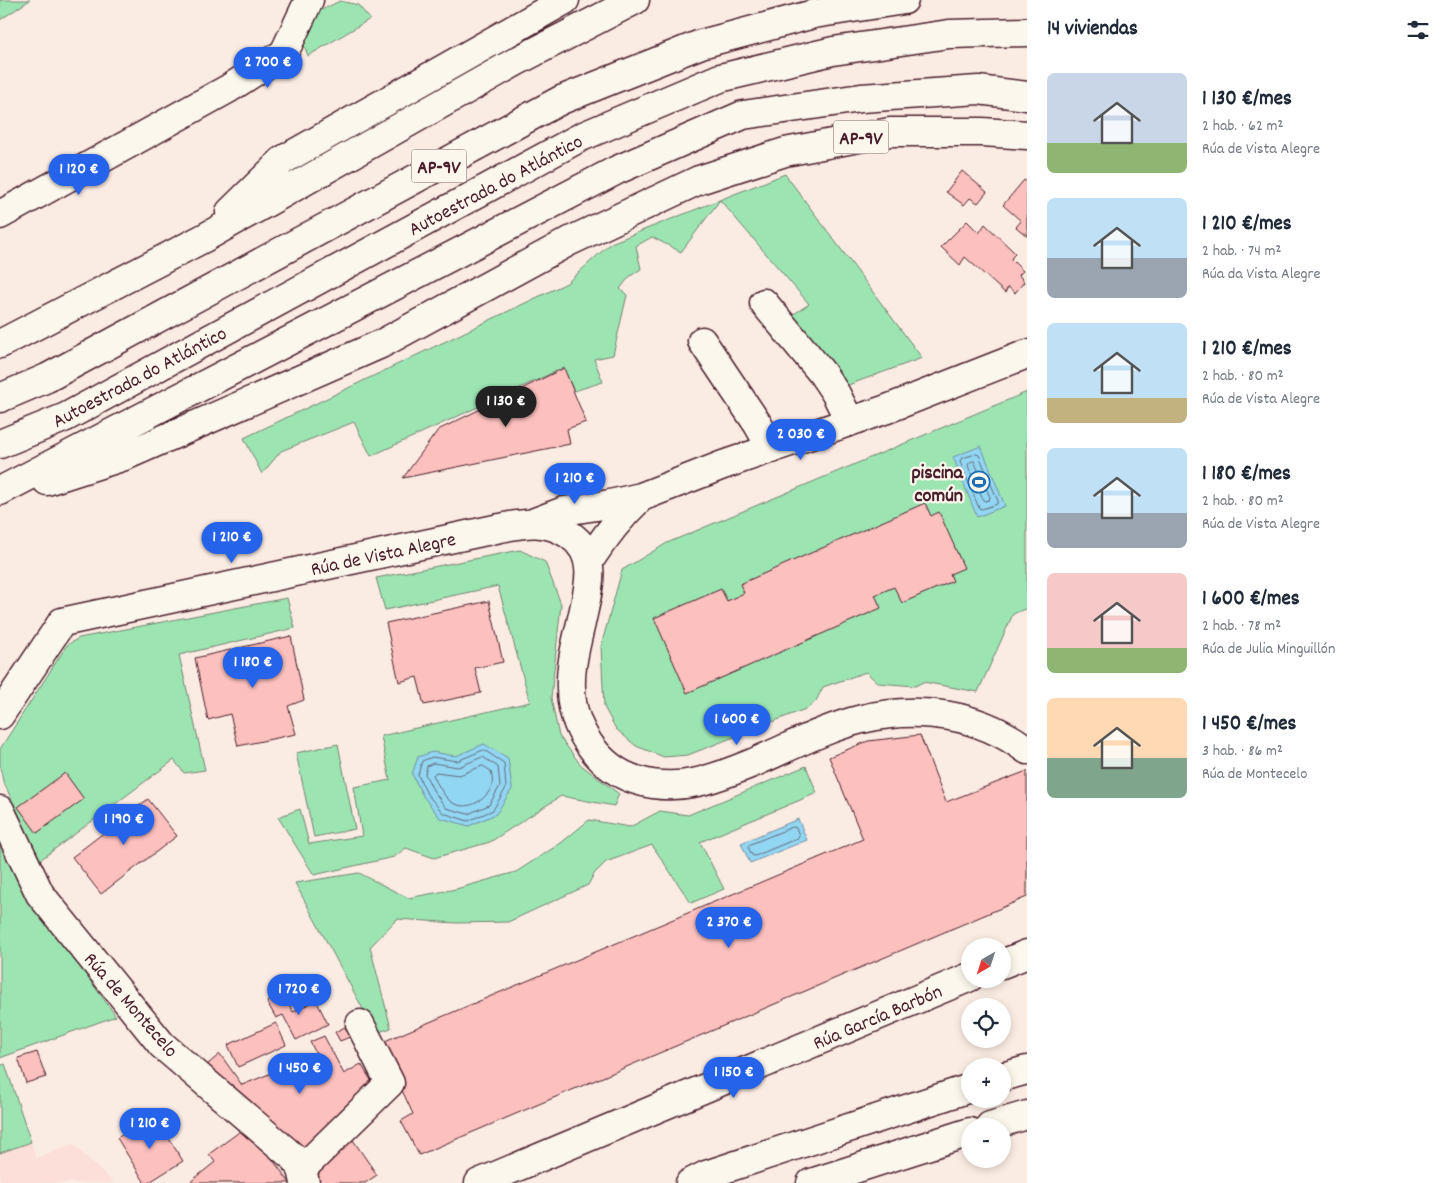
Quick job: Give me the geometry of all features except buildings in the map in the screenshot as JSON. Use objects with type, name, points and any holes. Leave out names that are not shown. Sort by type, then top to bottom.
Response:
[{"type":"main road","points":[[0,215],[228,89],[284,53],[309,0]]},
{"type":"main road","points":[[204,238],[283,160],[565,0]]},
{"type":"main road","points":[[0,344],[204,238],[518,61],[635,0]]},
{"type":"main road","name":"Autoestrada do Atlántico","points":[[0,398],[56,373],[561,100],[701,44],[814,14],[904,0]]},
{"type":"main road","name":"Autoestrada do Atlántico","points":[[0,444],[66,417],[580,137],[720,78],[852,48],[949,34],[1027,32]]},
{"type":"main road","name":"AP-9V","points":[[0,490],[617,170],[743,115],[861,98],[978,90],[1027,96]]},
{"type":"main road","name":"AP-9V","points":[[0,495],[125,456],[381,344],[570,241],[699,180],[785,152],[890,132],[982,132],[1027,135]]},
{"type":"main road","points":[[764,303],[822,373],[836,394],[850,422]]},
{"type":"main road","points":[[702,340],[772,449]]},
{"type":"main road","points":[[535,522],[564,511],[641,497],[688,478],[850,422],[1027,354]]},
{"type":"main road","points":[[583,550],[641,497]]},
{"type":"main road","points":[[610,504],[588,523],[583,550],[590,577],[588,596],[580,624],[571,688],[573,710],[582,732],[594,751],[611,768],[634,780],[665,786],[680,786],[702,782],[836,727],[861,719],[881,715],[932,712],[982,725],[1004,735],[1027,750]]},
{"type":"main road","name":"Rúa de Vista Alegre","points":[[0,715],[62,622],[535,522],[564,531],[583,550]]},
{"type":"main road","name":"Rúa de Montecelo","points":[[0,810],[40,894],[162,1045],[293,1157],[304,1176],[390,1083],[360,1024]]},
{"type":"main road","points":[[1011,960],[1027,954]]},
{"type":"main road","name":"Rúa García Barbón","points":[[479,1183],[961,981]]},
{"type":"main road","points":[[1011,1075],[1027,1070]]},
{"type":"main road","points":[[690,1183],[706,1175],[961,1091]]},
{"type":"main road","points":[[1011,1120],[1027,1115]]},
{"type":"main road","points":[[812,1183],[961,1135]]},
{"type":"shaded area","points":[[5,1064],[36,1158],[73,1144],[114,1183],[0,1183],[0,1066]]},
{"type":"green space","points":[[0,0],[30,0],[0,20]]},
{"type":"green space","points":[[340,1],[358,5],[370,19],[308,56],[304,45],[308,28],[321,10]]},
{"type":"green space","points":[[785,174],[922,358],[840,388],[788,318],[809,304],[720,200],[681,252],[652,237],[636,246],[641,269],[629,277],[620,289],[627,295],[613,355],[594,359],[603,382],[574,391],[563,368],[371,456],[354,422],[281,451],[262,474],[244,438],[567,283],[611,243]]},
{"type":"green space","points":[[1027,392],[1027,608],[1013,614],[978,692],[923,682],[915,686],[878,683],[866,672],[823,687],[816,701],[808,708],[688,755],[664,757],[636,746],[616,729],[604,707],[601,646],[622,570],[667,543]]},
{"type":"green space","points":[[520,550],[545,562],[561,604],[551,698],[559,736],[581,765],[619,794],[614,806],[561,796],[490,842],[434,858],[406,848],[394,857],[314,875],[278,817],[300,809],[309,844],[362,836],[354,787],[390,780],[381,736],[530,702],[498,586],[385,610],[376,578]]},
{"type":"green space","points":[[287,598],[295,628],[179,655],[205,770],[184,773],[174,760],[40,860],[3,781],[0,767],[0,749],[67,645],[79,638]]},
{"type":"green space","points":[[338,744],[355,829],[314,837],[296,753]]},
{"type":"green space","points":[[806,766],[817,793],[700,842],[724,889],[691,903],[652,845],[606,862],[594,874],[588,885],[508,922],[456,923],[397,919],[370,947],[391,1028],[376,1033],[295,883],[359,873],[408,898],[456,889],[516,872],[561,843],[589,820],[630,827],[660,811],[688,815]]},
{"type":"green space","points":[[0,833],[32,901],[116,1016],[0,1058]]},
{"type":"green space","points":[[5,1064],[31,1142],[0,1153],[0,1066]]},
{"type":"water","name":"piscina común","points":[[981,446],[1005,506],[977,517],[953,457]]},
{"type":"water","points":[[484,744],[508,758],[512,789],[496,814],[469,826],[440,818],[423,796],[412,774],[418,757],[432,752],[456,756]]},
{"type":"water","points":[[798,819],[807,840],[750,863],[741,843]]},
{"type":"place","name":"piscina común","points":[[979,482]]}]
